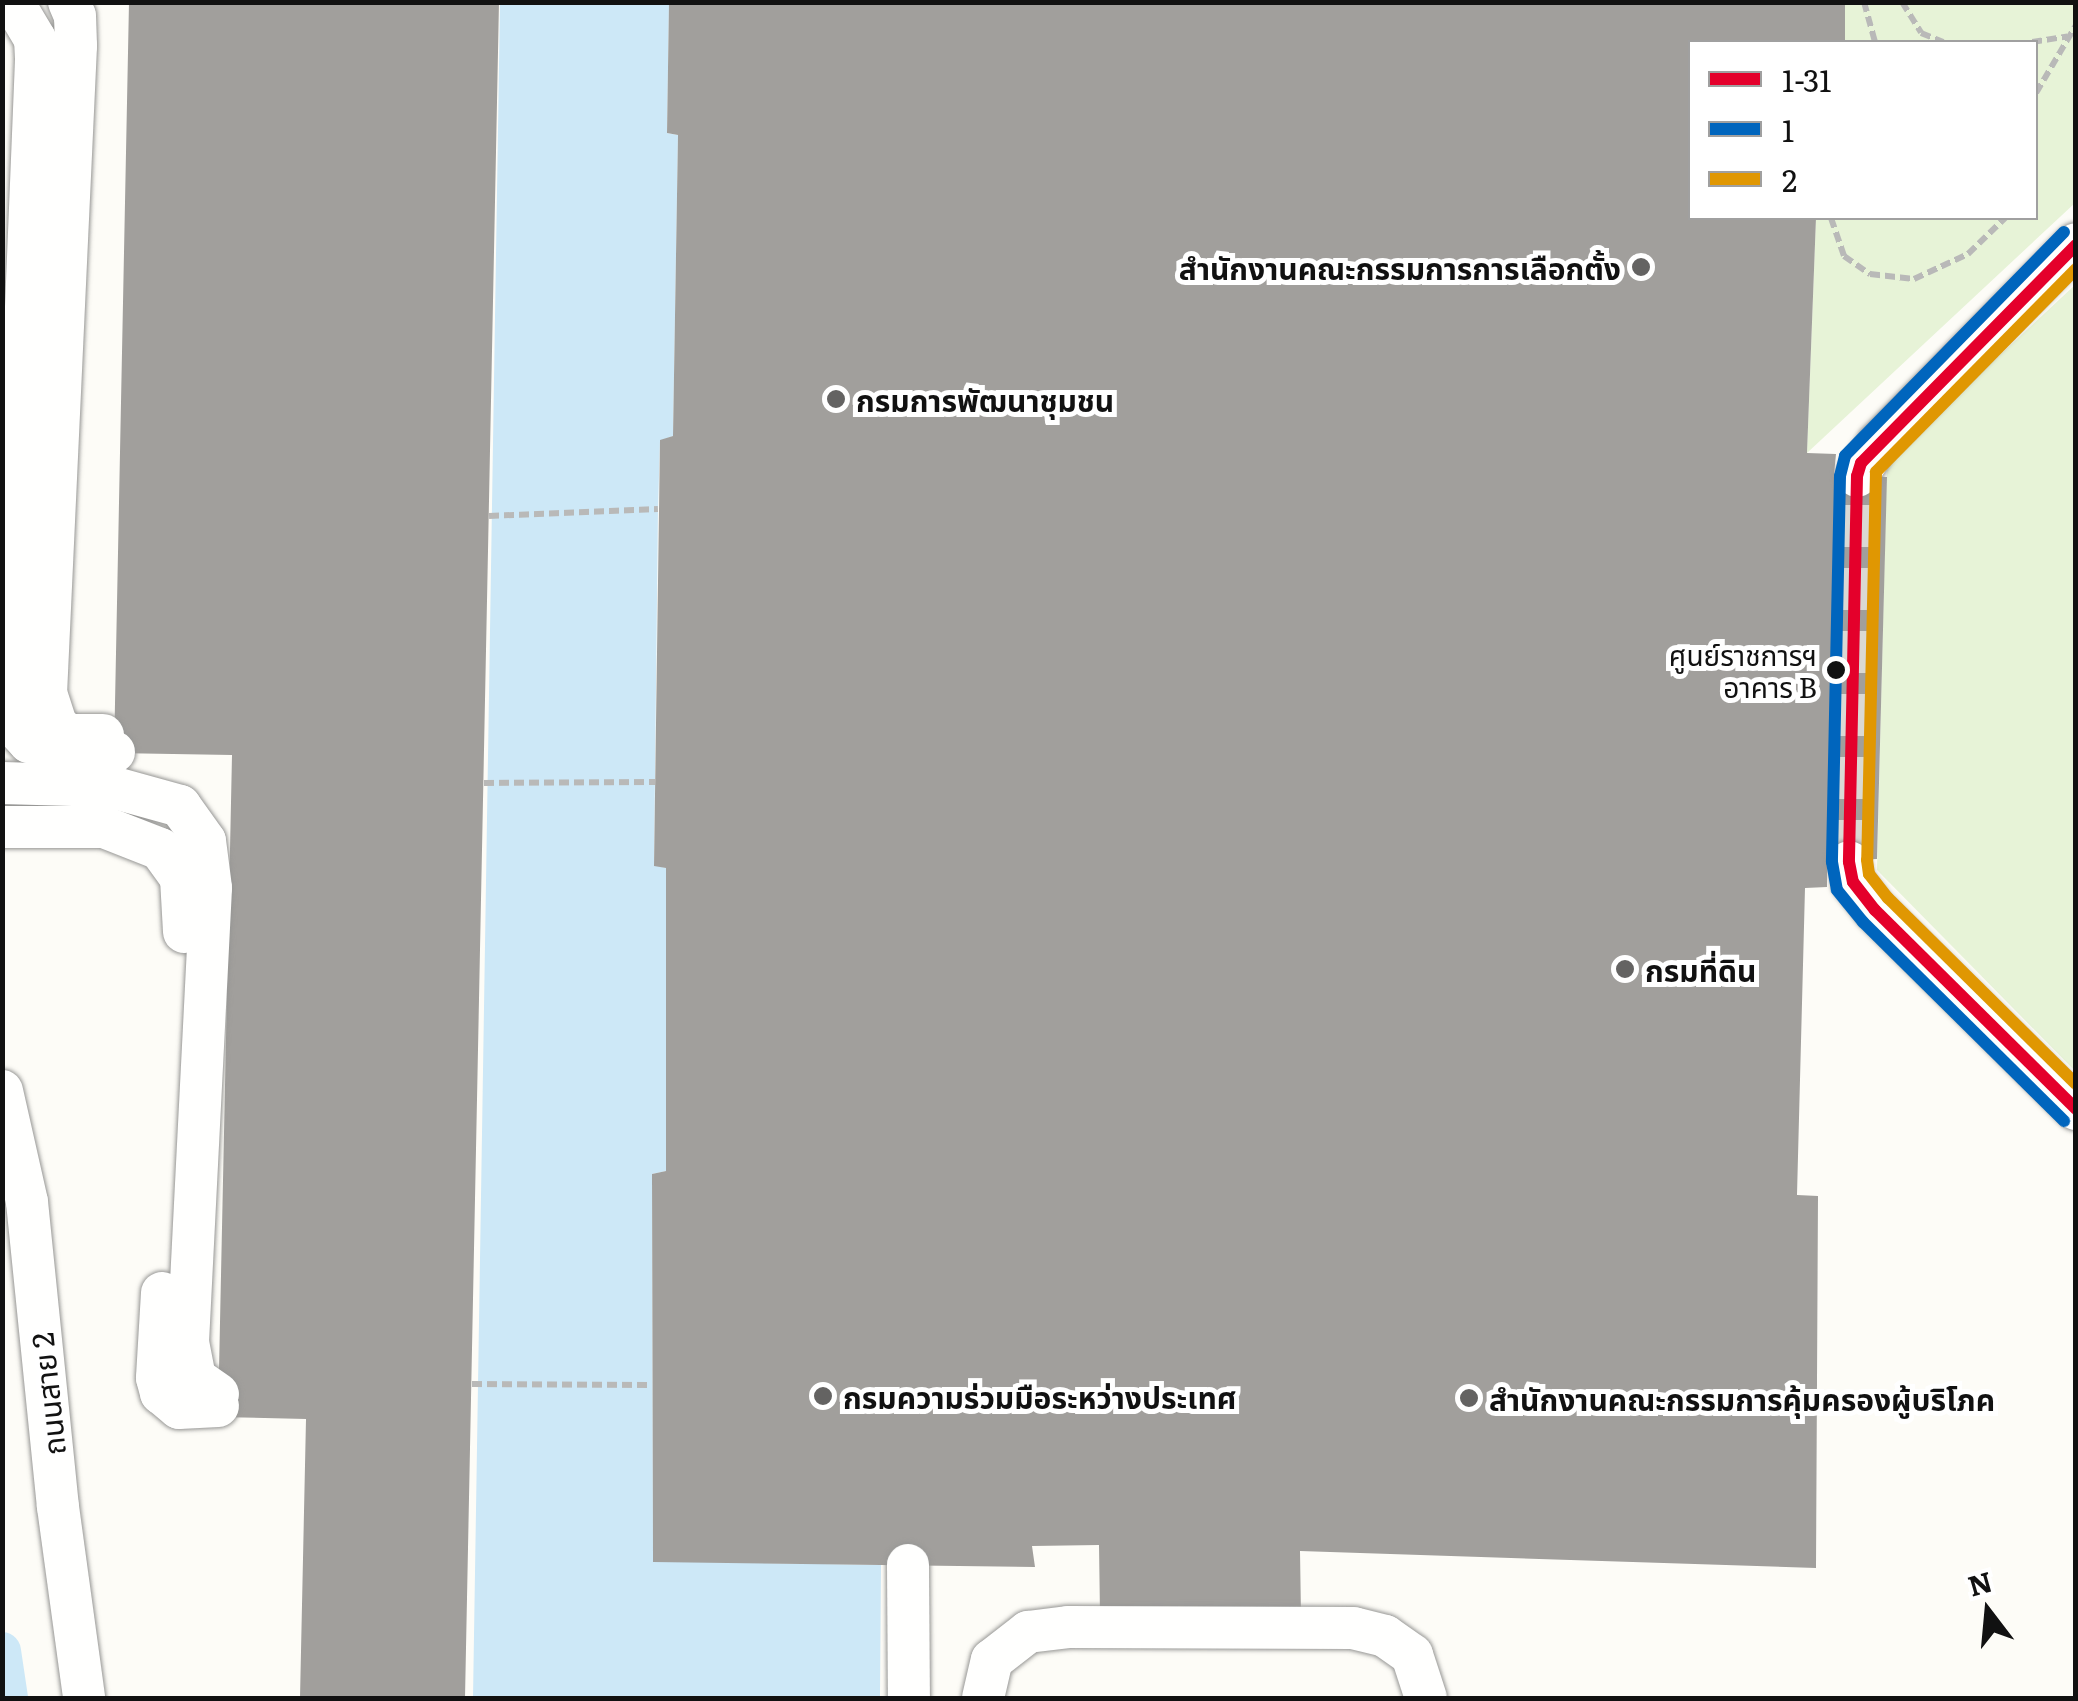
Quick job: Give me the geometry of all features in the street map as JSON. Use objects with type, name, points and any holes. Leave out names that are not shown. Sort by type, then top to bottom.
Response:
[{"type":"street","points":[[12,2],[34,39],[36,60],[11,678],[17,729],[29,742],[63,751],[114,743],[69,735],[57,726],[46,693],[76,46],[75,16],[68,2]]},
{"type":"street","points":[[1857,476],[1878,444],[2076,244]]},
{"type":"street","points":[[2,782],[108,786],[180,806],[204,841],[211,888],[188,1342],[196,1378],[218,1400],[178,1408],[161,1393],[157,1378],[186,916],[182,878],[160,849],[104,827],[2,827]]},
{"type":"street","points":[[160,849],[180,806]]},
{"type":"street","points":[[1849,862],[1853,882],[1874,910],[2076,1109]]},
{"type":"street","name":"ถนนสาย 2","points":[[2,1091],[26,1202],[84,1698]]},
{"type":"street","points":[[908,1565],[910,1698]]},
{"type":"street","points":[[983,1698],[992,1660],[1028,1632],[1068,1627],[1354,1628],[1385,1636],[1412,1655],[1426,1698]]},
{"type":"path","points":[[1864,2],[1874,40]]},
{"type":"path","points":[[1902,2],[1921,33],[1938,40]]},
{"type":"path","points":[[2038,90],[2076,25]]},
{"type":"path","points":[[2038,41],[2069,36]]},
{"type":"path","points":[[1831,220],[1844,256],[1870,274],[1914,279],[1968,254],[2003,220]]},
{"type":"path","points":[[489,516],[658,509]]},
{"type":"path","points":[[484,783],[655,782]]},
{"type":"path","points":[[472,1384],[650,1385]]},
{"type":"green space","points":[[1845,3],[2075,3],[2075,203],[1807,453],[1816,220],[2038,220],[2038,40],[1845,40]]},
{"type":"green space","points":[[2075,285],[2075,1071],[1877,870],[1887,460]]},
{"type":"water","points":[[500,3],[669,3],[667,133],[678,135],[673,436],[660,441],[658,509],[654,865],[666,868],[666,1171],[652,1174],[653,1561],[881,1565],[880,1698],[473,1698]]},
{"type":"building","points":[[129,2],[499,2],[465,1698],[300,1698],[306,1419],[218,1417],[232,755],[114,753]]},
{"type":"building","points":[[669,2],[1845,2],[1845,40],[1688,40],[1688,220],[1816,220],[1807,453],[1836,454],[1834,475],[1887,477],[1877,859],[1827,861],[1827,887],[1805,888],[1797,1195],[1818,1196],[1816,1568],[1300,1551],[1301,1616],[1100,1615],[1099,1545],[1032,1546],[1035,1567],[653,1562],[652,1174],[666,1171],[666,868],[654,866],[660,440],[673,436],[678,135],[667,133]]},
{"type":"waterway","points":[[2,1651],[9,1698]]},
{"type":"tunnel","points":[[1849,862],[1857,476]]},
{"type":"transit line","name":"1","points":[[2064,232],[1845,456],[1840,476],[1832,862],[1837,890],[1863,922],[2064,1121]]},
{"type":"transit line","name":"1-31","points":[[2076,245],[1861,463],[1857,476],[1849,862],[1853,882],[1875,910],[2076,1109]]},
{"type":"transit line","name":"2","points":[[2076,269],[1876,472],[1867,860],[1869,874],[1888,898],[2076,1084]]},
{"type":"place","name":"สำนักงานคณะกรรมการการเลือกตั้ง","points":[[1641,267]]},
{"type":"place","name":"กรมการพัฒนาชุมชน","points":[[836,399]]},
{"type":"place","name":"ศูนย์ราชการฯ อาคาร B","points":[[1836,670]]},
{"type":"place","name":"กรมที่ดิน","points":[[1625,969]]},
{"type":"place","name":"กรมความร่วมมือระหว่างประเทศ","points":[[823,1396]]},
{"type":"place","name":"สำนักงานคณะกรรมการคุ้มครองผู้บริโภค","points":[[1469,1398]]}]
